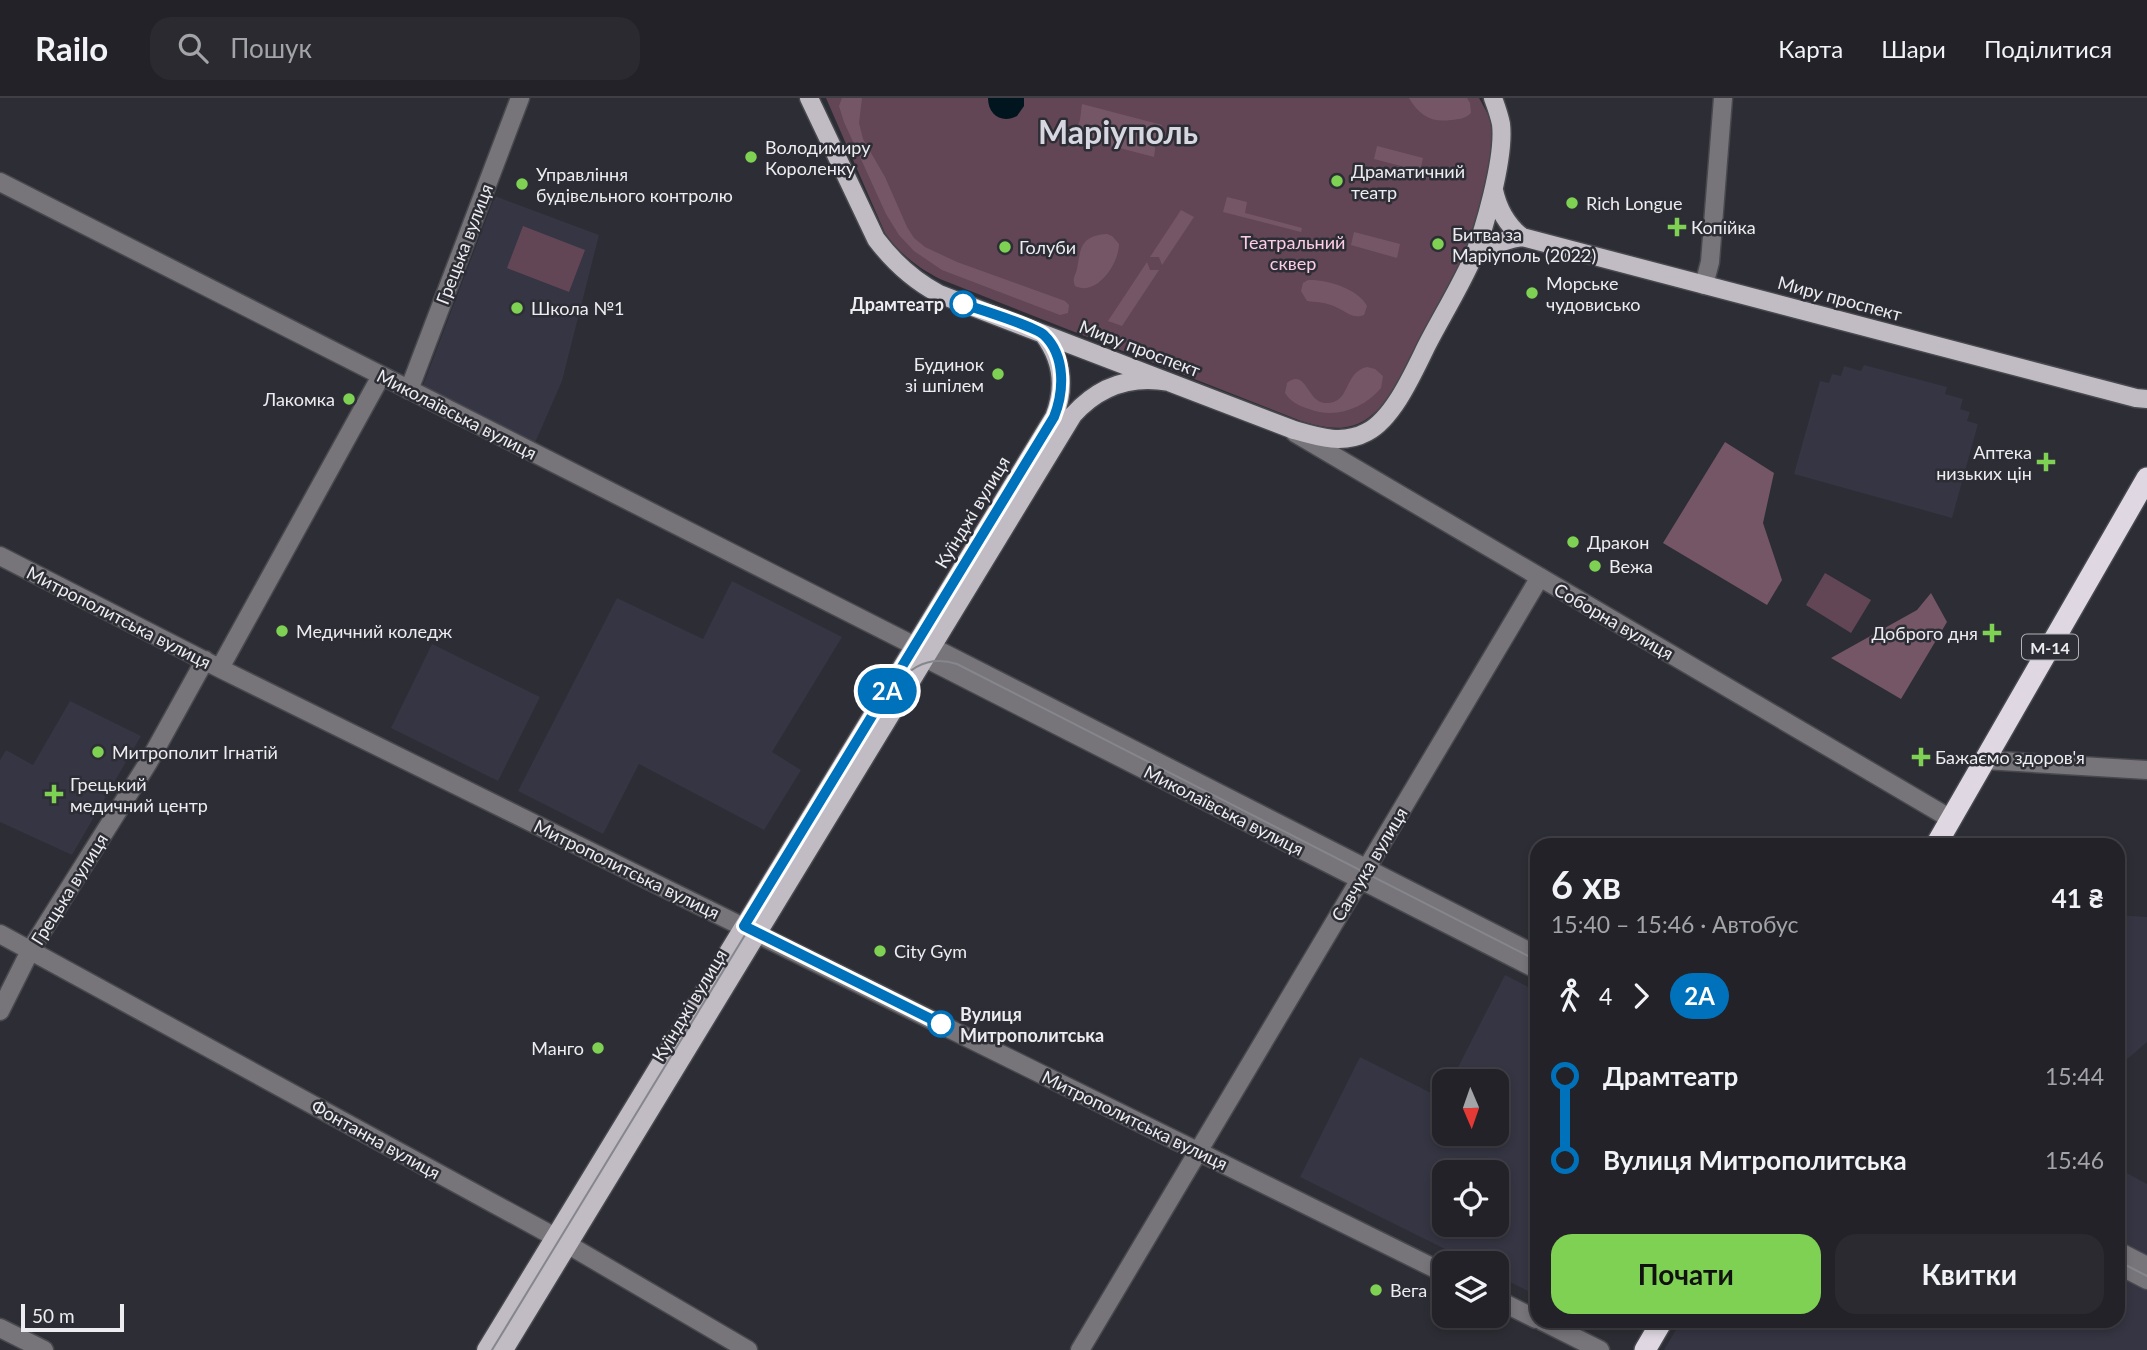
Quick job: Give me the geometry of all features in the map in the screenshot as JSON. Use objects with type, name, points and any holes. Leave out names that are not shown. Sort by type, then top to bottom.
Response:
[{"type":"highway","name":"М-14","points":[[1940,838],[2147,478]]},
{"type":"highway","points":[[1645,1350],[1658,1328]]},
{"type":"main road","name":"Миру проспект","points":[[809,98],[876,239],[897,264],[921,284],[939,294],[1277,423],[1312,435],[1343,439],[1366,433],[1385,417],[1407,383],[1470,264],[1493,187],[1502,139],[1493,98]]},
{"type":"main road","points":[[1493,187],[1500,211],[1522,237]]},
{"type":"main road","name":"Миру проспект","points":[[1470,264],[1489,247],[1522,237],[2147,399]]},
{"type":"main road","name":"Куїнджі вулиця","points":[[924,650],[1054,417],[1061,397],[1061,375],[1057,357],[1043,334]]},
{"type":"main road","name":"Куїнджі вулиця","points":[[486,1350],[561,1241],[924,650],[1080,407],[1097,394],[1118,384],[1143,379],[1169,382]]},
{"type":"main road","name":"Куїнджі вулиця","points":[[504,1350],[561,1241]]},
{"type":"street","name":"Грецька вулиця","points":[[409,390],[520,98]]},
{"type":"street","points":[[1704,285],[1710,262],[1723,98]]},
{"type":"street","name":"Миколаївська вулиця","points":[[0,182],[1363,874],[1530,966]]},
{"type":"street","name":"Грецька вулиця","points":[[0,1011],[31,949],[212,664],[381,376]]},
{"type":"street","name":"Соборна вулиця","points":[[1277,423],[1951,819]]},
{"type":"street","name":"Митрополитська вулиця","points":[[0,556],[212,664],[1432,1267]]},
{"type":"street","name":"Савчука вулиця","points":[[1080,1350],[1540,577]]},
{"type":"street","points":[[1985,760],[2147,770]]},
{"type":"street","name":"Миколаївська вулиця","points":[[1363,874],[1530,952]]},
{"type":"street","name":"Фонтанна вулиця","points":[[0,934],[561,1241],[748,1350]]},
{"type":"street","points":[[2125,1255],[2147,1266]]},
{"type":"street","points":[[2125,1269],[2147,1280]]},
{"type":"street","points":[[1509,1306],[1530,1316]]},
{"type":"street","points":[[0,1328],[44,1350]]},
{"type":"street","points":[[1556,1328],[1600,1350]]},
{"type":"shaded area","points":[[842,98],[862,98],[859,123],[863,139],[885,177],[914,238],[925,247],[957,262],[1065,301],[1069,305],[1068,313],[1060,315],[942,270],[914,251],[899,235],[886,214],[844,122],[839,106]]},
{"type":"shaded area","points":[[988,98],[1024,98],[1024,106],[1017,116],[1001,118],[990,109]]},
{"type":"shaded area","points":[[1409,98],[1467,98],[1471,113],[1464,118],[1444,121],[1432,119],[1421,113]]},
{"type":"shaded area","points":[[1082,104],[1162,125],[1154,157],[1074,136]]},
{"type":"shaded area","points":[[1377,146],[1423,158],[1420,171],[1374,159]]},
{"type":"shaded area","name":"Школа №1","points":[[495,196],[599,235],[562,381],[534,445],[422,388]]},
{"type":"shaded area","points":[[1227,197],[1247,202],[1245,213],[1302,228],[1301,232],[1223,212]]},
{"type":"shaded area","points":[[1181,210],[1194,217],[1162,265],[1159,257],[1150,257]]},
{"type":"shaded area","points":[[1354,232],[1400,244],[1397,258],[1351,245]]},
{"type":"shaded area","points":[[1107,234],[1119,244],[1111,269],[1099,283],[1091,287],[1075,286],[1074,278],[1083,244],[1091,237]]},
{"type":"shaded area","points":[[1147,262],[1150,270],[1159,270],[1122,326],[1108,321]]},
{"type":"shaded area","points":[[1308,280],[1324,281],[1350,290],[1367,306],[1364,315],[1355,316],[1328,304],[1307,301],[1301,291],[1303,283]]},
{"type":"shaded area","points":[[1864,365],[1947,387],[1945,394],[1963,399],[1960,409],[1970,412],[1967,421],[1978,424],[1952,518],[1794,474],[1820,381],[1829,383],[1832,374],[1841,376],[1844,366],[1861,371]]},
{"type":"shaded area","points":[[1367,367],[1375,369],[1383,376],[1381,388],[1366,402],[1348,410],[1319,412],[1299,405],[1285,393],[1287,383],[1293,379],[1303,382],[1318,401],[1333,402],[1343,394],[1354,375]]},
{"type":"shaded area","points":[[1725,442],[1774,473],[1763,523],[1782,580],[1767,605],[1663,543]]},
{"type":"shaded area","points":[[732,581],[842,637],[772,752],[801,770],[764,830],[639,764],[603,834],[518,791],[617,598],[703,639]]},
{"type":"shaded area","points":[[1931,593],[1947,622],[1901,699],[1831,658],[1917,610]]},
{"type":"shaded area","points":[[432,644],[540,697],[498,781],[391,728]]},
{"type":"shaded area","name":"Грецький медичний центр","points":[[70,701],[141,736],[72,855],[0,822],[0,760],[6,750],[33,765]]},
{"type":"shaded area","points":[[2125,915],[2147,917],[2147,1042],[2125,1061]]},
{"type":"shaded area","points":[[1505,975],[1530,988],[1530,1292],[1509,1282],[1509,1251],[1449,1251],[1300,1177],[1360,1057],[1432,1093],[1432,1146],[1509,1146],[1509,1069],[1457,1069]]},
{"type":"shaded area","points":[[2125,1172],[2147,1184],[2147,1350],[1664,1350],[1677,1328],[2125,1328]]},
{"type":"green space","name":"Театральний сквер","points":[[826,98],[1479,98],[1491,123],[1493,144],[1479,208],[1465,252],[1409,366],[1378,410],[1360,423],[1335,428],[1301,421],[940,279],[924,270],[903,254],[885,233]]},
{"type":"green space","points":[[523,226],[585,250],[569,292],[507,268]]},
{"type":"green space","points":[[1825,573],[1871,600],[1851,633],[1806,605]]},
{"type":"tram line","points":[[492,1350],[898,684],[910,671],[924,664],[939,661],[957,664],[1530,957]]},
{"type":"tram line","points":[[2125,1265],[2147,1276]]},
{"type":"bus line","name":"2А","points":[[941,1024],[744,926],[1058,407],[1062,386],[1060,366],[1043,334],[963,304]]},
{"type":"place","name":"Володимиру Короленку","points":[[751,157]]},
{"type":"place","name":"Драматичний театр","points":[[1337,181]]},
{"type":"place","name":"Управління будівельного контролю","points":[[522,184]]},
{"type":"place","name":"Rich Longue","points":[[1572,203]]},
{"type":"place","name":"Копійка","points":[[1677,227]]},
{"type":"place","name":"Битва за Маріуполь (2022)","points":[[1438,244]]},
{"type":"place","name":"Голуби","points":[[1005,247]]},
{"type":"place","name":"Морське чудовисько","points":[[1532,293]]},
{"type":"place","name":"Драмтеатр","points":[[963,304]]},
{"type":"place","name":"Школа №1","points":[[517,308]]},
{"type":"place","name":"Будинок зі шпілем","points":[[998,374]]},
{"type":"place","name":"Лакомка","points":[[349,399]]},
{"type":"place","name":"Аптека низьких цін","points":[[2046,462]]},
{"type":"place","name":"Дракон","points":[[1573,542]]},
{"type":"place","name":"Вежа","points":[[1595,566]]},
{"type":"place","name":"Медичний коледж","points":[[282,631]]},
{"type":"place","name":"Доброго дня","points":[[1992,633]]},
{"type":"place","name":"Митрополит Ігнатій","points":[[98,752]]},
{"type":"place","name":"Бажаємо здоров'я","points":[[1921,757]]},
{"type":"place","name":"Грецький медичний центр","points":[[54,794]]},
{"type":"place","name":"City Gym","points":[[880,951]]},
{"type":"place","name":"Вулиця Митрополитська","points":[[941,1024]]},
{"type":"place","name":"Манго","points":[[598,1048]]},
{"type":"place","name":"Вега","points":[[1376,1290]]},
{"type":"district","name":"Маріуполь","points":[[1118,131]]}]
